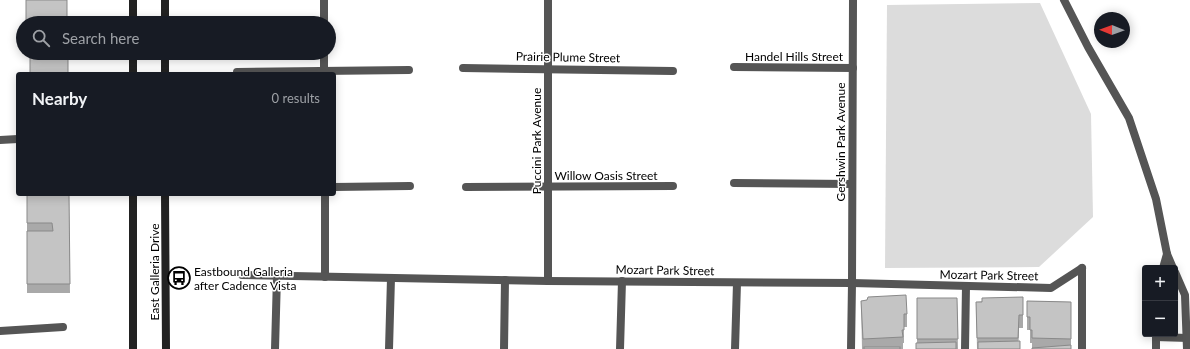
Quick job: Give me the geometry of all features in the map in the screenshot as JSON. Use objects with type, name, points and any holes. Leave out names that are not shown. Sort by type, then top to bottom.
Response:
[{"type":"main road","points":[[133,0],[133,16]]},
{"type":"main road","points":[[165,0],[165,16]]},
{"type":"main road","points":[[133,60],[133,72]]},
{"type":"main road","points":[[165,60],[165,72]]},
{"type":"main road","name":"East Galleria Drive","points":[[133,196],[133,349]]},
{"type":"main road","name":"East Galleria Drive","points":[[165,196],[166,349]]},
{"type":"street","points":[[324,0],[324,16]]},
{"type":"street","name":"Puccini Park Avenue","points":[[548,0],[548,281]]},
{"type":"street","name":"Gershwin Park Avenue","points":[[851,349],[853,0]]},
{"type":"street","points":[[1064,0],[1088,47],[1129,118],[1156,198],[1167,254],[1172,265]]},
{"type":"street","points":[[324,60],[324,72]]},
{"type":"street","name":"Handel Hills Street","points":[[734,67],[852,68]]},
{"type":"street","name":"Prairie Plume Street","points":[[463,68],[673,71]]},
{"type":"street","points":[[237,72],[409,70]]},
{"type":"street","points":[[0,140],[16,140]]},
{"type":"street","points":[[734,183],[852,184]]},
{"type":"street","points":[[336,187],[410,186]]},
{"type":"street","name":"Willow Oasis Street","points":[[466,187],[673,186]]},
{"type":"street","points":[[325,196],[325,277]]},
{"type":"street","points":[[1164,265],[1167,254]]},
{"type":"street","name":"Mozart Park Street","points":[[242,275],[548,281],[852,283],[1051,288],[1082,268],[1082,349]]},
{"type":"street","points":[[274,349],[277,276]]},
{"type":"street","points":[[389,349],[391,278]]},
{"type":"street","points":[[1178,279],[1185,295],[1188,338],[1187,349]]},
{"type":"street","points":[[504,349],[505,280]]},
{"type":"street","points":[[620,349],[622,281]]},
{"type":"street","points":[[735,349],[736,283]]},
{"type":"street","points":[[965,349],[966,286]]},
{"type":"street","points":[[0,331],[63,327]]},
{"type":"street","points":[[1156,337],[1156,349]]},
{"type":"street","points":[[1172,337],[1188,338]]},
{"type":"shaded area","points":[[1040,3],[1091,114],[1093,217],[1039,267],[885,268],[887,5]]},
{"type":"building","points":[[26,0],[67,0],[67,16],[26,16]]},
{"type":"building","points":[[30,60],[68,60],[68,72],[30,72]]},
{"type":"building","points":[[27,196],[69,196],[70,284],[27,284],[27,231],[53,231],[52,223],[27,223]]},
{"type":"building","points":[[906,295],[907,314],[904,314],[904,330],[902,330],[903,337],[863,339],[861,301],[867,300],[868,297]]},
{"type":"building","points":[[1023,297],[1023,315],[1019,315],[1018,338],[977,338],[976,302],[982,302],[982,298]]},
{"type":"building","points":[[917,298],[957,298],[958,339],[917,339]]},
{"type":"building","points":[[1027,301],[1071,302],[1071,339],[1032,338],[1032,330],[1030,330],[1030,317],[1027,317]]},
{"type":"building","points":[[1020,341],[1020,349],[978,349],[978,342]]},
{"type":"building","points":[[956,342],[956,349],[916,349],[916,343]]},
{"type":"building","points":[[1071,345],[1071,349],[1032,349],[1032,348]]},
{"type":"building","points":[[864,347],[900,347],[900,349],[864,349]]},
{"type":"place","name":"Eastbound Galleria after Cadence Vista","points":[[179,278]]}]
